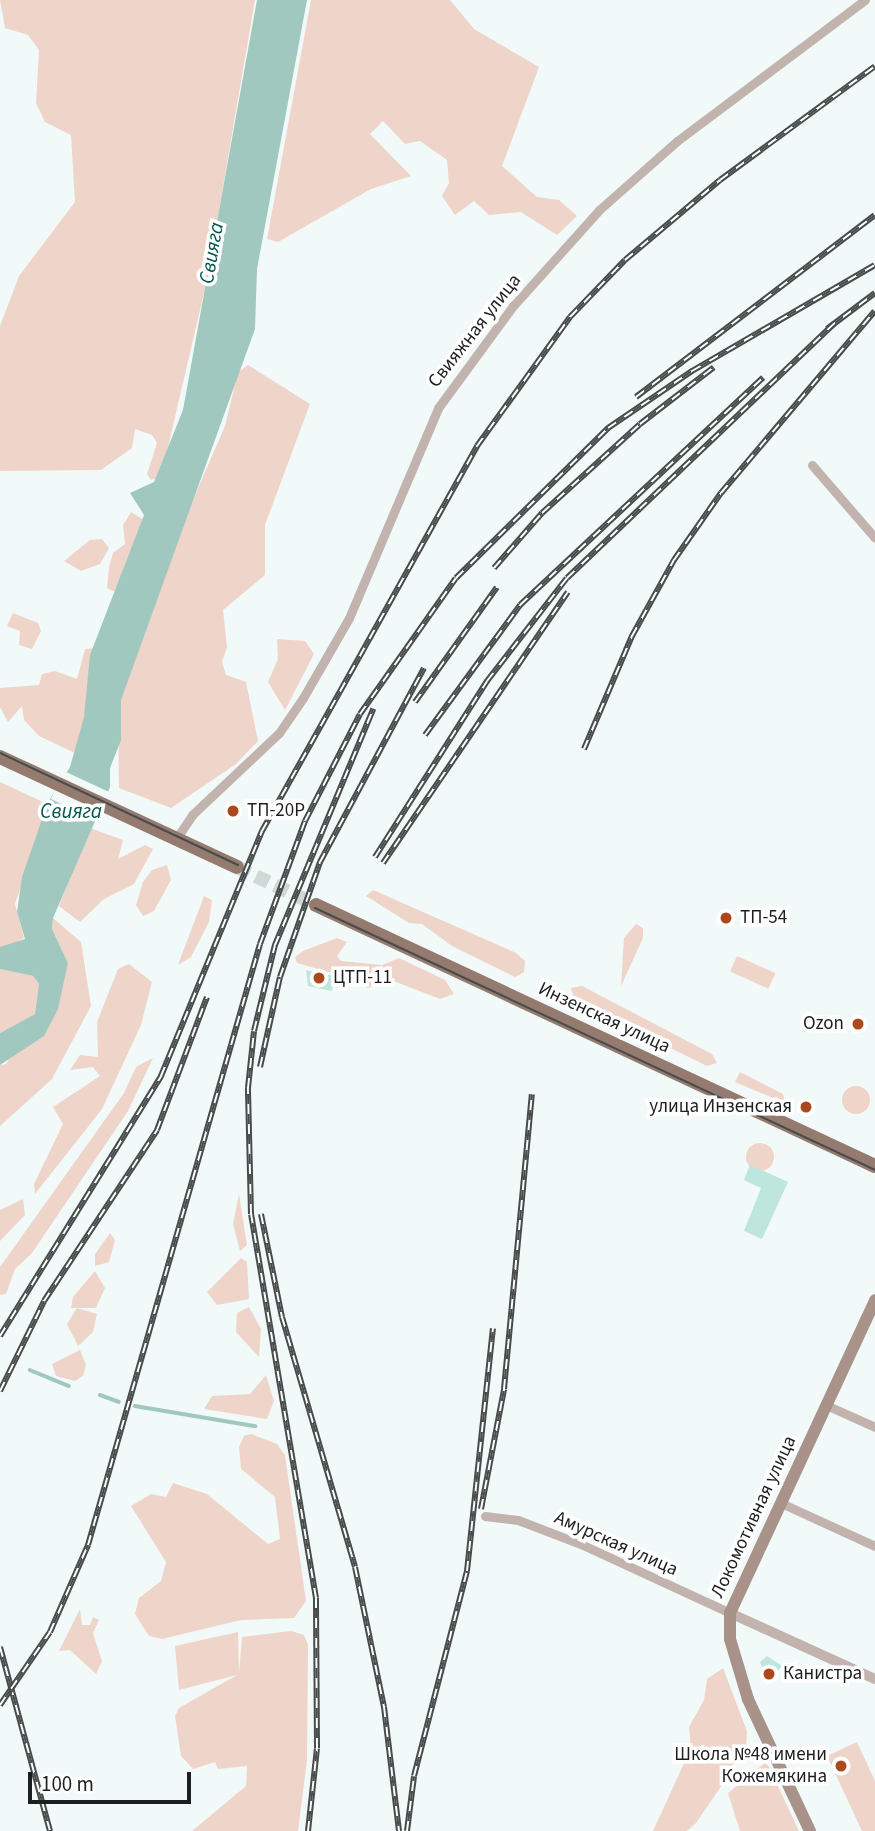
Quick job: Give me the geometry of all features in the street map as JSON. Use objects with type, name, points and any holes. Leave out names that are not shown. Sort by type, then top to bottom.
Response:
[{"type":"main road","points":[[0,757],[237,867]]},
{"type":"main road","name":"Инзенская улица","points":[[316,905],[875,1166]]},
{"type":"main road","name":"Локомотивная улица","points":[[810,1831],[748,1699],[730,1639],[730,1613],[874,1306]]},
{"type":"street","name":"Свияжная улица","points":[[176,839],[193,814],[272,740],[303,698],[349,618],[438,408],[513,306],[599,210],[668,149],[865,0]]},
{"type":"street","points":[[812,466],[875,538]]},
{"type":"street","points":[[826,1405],[875,1427]]},
{"type":"street","points":[[781,1503],[875,1546]]},
{"type":"street","name":"Амурская улица","points":[[485,1516],[518,1520],[583,1545],[730,1613]]},
{"type":"street","points":[[730,1613],[875,1679]]},
{"type":"shaded area","points":[[0,0],[255,0],[207,280],[161,477],[151,480],[147,474],[157,443],[152,435],[135,429],[132,448],[101,470],[0,471],[0,326],[19,276],[75,202],[71,135],[45,122],[36,103],[39,50],[28,35],[5,28]]},
{"type":"shaded area","points":[[311,0],[450,0],[474,29],[539,67],[502,166],[537,197],[559,200],[577,216],[557,235],[521,212],[489,215],[474,201],[455,215],[442,196],[449,183],[447,160],[420,141],[405,144],[383,121],[370,134],[411,176],[371,189],[278,242],[267,239]]},
{"type":"shaded area","points":[[248,365],[310,404],[265,525],[265,575],[223,610],[227,647],[222,662],[226,675],[246,682],[258,741],[236,764],[171,808],[119,788],[118,703],[179,532],[225,426],[238,372]]},
{"type":"shaded area","points":[[131,512],[144,520],[123,569],[122,588],[113,591],[107,588],[109,567],[113,553],[125,544],[123,525]]},
{"type":"shaded area","points":[[102,539],[109,548],[100,564],[81,571],[64,561],[90,540]]},
{"type":"shaded area","points":[[13,613],[38,623],[41,631],[32,649],[19,645],[20,631],[7,626]]},
{"type":"shaded area","points":[[277,639],[305,641],[314,654],[285,710],[268,682],[278,659]]},
{"type":"shaded area","points":[[97,648],[81,756],[39,736],[24,720],[22,706],[8,722],[0,707],[0,688],[39,685],[42,674],[55,671],[77,679],[85,649]]},
{"type":"shaded area","points":[[0,782],[41,801],[46,814],[15,904],[24,938],[0,951]]},
{"type":"shaded area","points":[[90,828],[123,840],[118,859],[145,845],[153,849],[134,884],[104,899],[80,922],[59,906]]},
{"type":"shaded area","points":[[167,865],[171,880],[154,911],[143,916],[136,905],[143,882],[152,870]]},
{"type":"shaded area","points":[[373,890],[516,953],[525,961],[524,972],[515,977],[452,946],[422,924],[409,923],[366,896]]},
{"type":"shaded area","points":[[204,896],[212,900],[209,922],[191,957],[178,965]]},
{"type":"shaded area","points":[[53,918],[81,942],[91,1006],[52,1079],[0,1126],[0,1065],[6,1064],[68,963],[52,929]]},
{"type":"shaded area","points":[[636,924],[643,928],[643,938],[621,986],[624,938]]},
{"type":"shaded area","points":[[337,938],[347,942],[337,956],[341,961],[382,965],[399,958],[445,980],[454,994],[440,999],[391,980],[368,988],[361,980],[336,981],[336,974],[297,963],[295,957],[303,951]]},
{"type":"shaded area","points":[[737,956],[775,973],[768,989],[730,972]]},
{"type":"shaded area","points":[[129,964],[152,982],[141,1025],[102,1109],[35,1194],[34,1184],[63,1124],[53,1107],[100,1076],[93,1067],[70,1070],[80,1055],[98,1057],[97,1022],[118,969]]},
{"type":"shaded area","points":[[0,969],[33,976],[39,984],[35,1014],[0,1033]]},
{"type":"shaded area","points":[[582,986],[712,1054],[717,1063],[707,1066],[575,1001],[571,988]]},
{"type":"shaded area","points":[[153,1058],[128,1111],[32,1253],[15,1269],[6,1294],[0,1295],[0,1267],[124,1093],[136,1067]]},
{"type":"shaded area","points":[[740,1072],[783,1094],[785,1103],[735,1082]]},
{"type":"shaded area","points":[[856,1086],[866,1090],[870,1100],[866,1110],[856,1114],[846,1110],[842,1100],[846,1090]]},
{"type":"shaded area","points":[[760,1143],[770,1147],[774,1157],[770,1167],[760,1171],[750,1167],[746,1157],[750,1147]]},
{"type":"shaded area","points":[[239,1194],[247,1245],[240,1251],[233,1224]]},
{"type":"shaded area","points":[[23,1199],[25,1215],[0,1241],[0,1210]]},
{"type":"shaded area","points":[[110,1233],[115,1240],[109,1262],[95,1266],[95,1254]]},
{"type":"shaded area","points":[[241,1258],[247,1262],[249,1299],[217,1305],[207,1292]]},
{"type":"shaded area","points":[[95,1271],[105,1288],[96,1308],[71,1308],[73,1297]]},
{"type":"shaded area","points":[[249,1307],[261,1329],[259,1357],[236,1332],[237,1313]]},
{"type":"shaded area","points":[[77,1308],[97,1314],[93,1332],[78,1346],[67,1324]]},
{"type":"shaded area","points":[[80,1350],[86,1365],[83,1376],[75,1381],[56,1376],[52,1364]]},
{"type":"shaded area","points":[[266,1375],[274,1401],[267,1419],[204,1409],[212,1396],[250,1394]]},
{"type":"shaded area","points":[[251,1434],[277,1444],[285,1455],[306,1601],[294,1618],[241,1620],[162,1639],[149,1636],[135,1614],[139,1598],[161,1581],[166,1562],[131,1506],[151,1494],[166,1497],[173,1483],[207,1494],[268,1544],[280,1539],[275,1497],[241,1469],[239,1447],[244,1436]]},
{"type":"shaded area","points":[[80,1609],[82,1625],[90,1625],[93,1617],[99,1620],[93,1633],[102,1661],[96,1674],[70,1650],[59,1651]]},
{"type":"shaded area","points":[[291,1631],[304,1635],[308,1645],[307,1760],[298,1831],[192,1831],[246,1786],[247,1766],[218,1769],[215,1762],[193,1769],[181,1756],[175,1716],[179,1708],[237,1675],[179,1690],[175,1646],[238,1632],[239,1673],[242,1637]]},
{"type":"shaded area","points":[[723,1668],[747,1731],[746,1750],[696,1823],[687,1831],[653,1831],[691,1748],[689,1727],[704,1700],[707,1679]]},
{"type":"shaded area","points":[[857,1742],[875,1781],[875,1831],[862,1831],[827,1756]]},
{"type":"shaded area","points":[[765,1763],[799,1831],[740,1831],[728,1793]]},
{"type":"water","name":"Свияга","points":[[257,0],[307,0],[257,269],[255,329],[121,700],[121,740],[110,768],[110,787],[53,918],[52,929],[68,963],[58,1009],[44,1036],[0,1065],[0,1033],[35,1014],[39,984],[33,976],[0,969],[0,947],[25,939],[17,912],[22,877],[48,802],[70,767],[84,717],[90,655],[144,515],[130,493],[154,482],[183,410]]},
{"type":"pier","points":[[64,771],[111,793],[98,821],[51,799]]},
{"type":"building","name":"ЦТП-11","points":[[306,970],[335,976],[332,991],[308,986]]},
{"type":"building","points":[[750,1165],[788,1182],[762,1239],[744,1231],[761,1188],[744,1180]]},
{"type":"building","name":"Канистра","points":[[767,1656],[782,1666],[767,1682],[760,1662]]},
{"type":"waterway","points":[[30,1370],[69,1386]]},
{"type":"waterway","points":[[100,1395],[119,1402]]},
{"type":"waterway","points":[[135,1406],[255,1426]]},
{"type":"tunnel","points":[[237,867],[316,905]]},
{"type":"tram line","points":[[0,753],[238,865]]},
{"type":"tram line","points":[[315,908],[875,1170]]},
{"type":"railway","points":[[0,1336],[161,1076],[262,831],[477,446],[570,317],[625,260],[720,180],[875,66]]},
{"type":"railway","points":[[636,397],[875,215]]},
{"type":"railway","points":[[0,1705],[50,1632],[88,1545],[260,944],[305,821],[360,714],[456,578],[608,428],[692,371],[875,265]]},
{"type":"railway","points":[[827,329],[875,293]]},
{"type":"railway","points":[[584,749],[632,636],[674,560],[721,493],[875,311]]},
{"type":"railway","points":[[375,857],[487,681],[567,578],[834,324]]},
{"type":"railway","points":[[494,568],[542,513],[640,424],[714,367]]},
{"type":"railway","points":[[425,735],[520,605],[763,378]]},
{"type":"railway","points":[[415,702],[497,587]]},
{"type":"railway","points":[[383,863],[568,592]]},
{"type":"railway","points":[[260,1067],[280,977],[320,862],[424,668]]},
{"type":"railway","points":[[308,1831],[317,1748],[316,1598],[251,1214],[248,1088],[254,1031],[275,945],[373,709]]},
{"type":"railway","points":[[0,1391],[44,1301],[157,1130],[207,997]]},
{"type":"railway","points":[[481,1509],[504,1389],[532,1094]]},
{"type":"railway","points":[[261,1214],[282,1317],[355,1567],[384,1707],[399,1831]]},
{"type":"railway","points":[[407,1831],[414,1776],[467,1571],[493,1328]]},
{"type":"railway","points":[[0,1647],[50,1831]]},
{"type":"place","name":"ТП-20Р","points":[[233,811]]},
{"type":"place","name":"ТП-54","points":[[726,918]]},
{"type":"place","name":"ЦТП-11","points":[[319,978]]},
{"type":"place","name":"Ozon","points":[[858,1024]]},
{"type":"place","name":"улица Инзенская","points":[[806,1107]]},
{"type":"place","name":"Канистра","points":[[769,1674]]},
{"type":"place","name":"Школа №48 имени Кожемякина","points":[[841,1766]]}]
